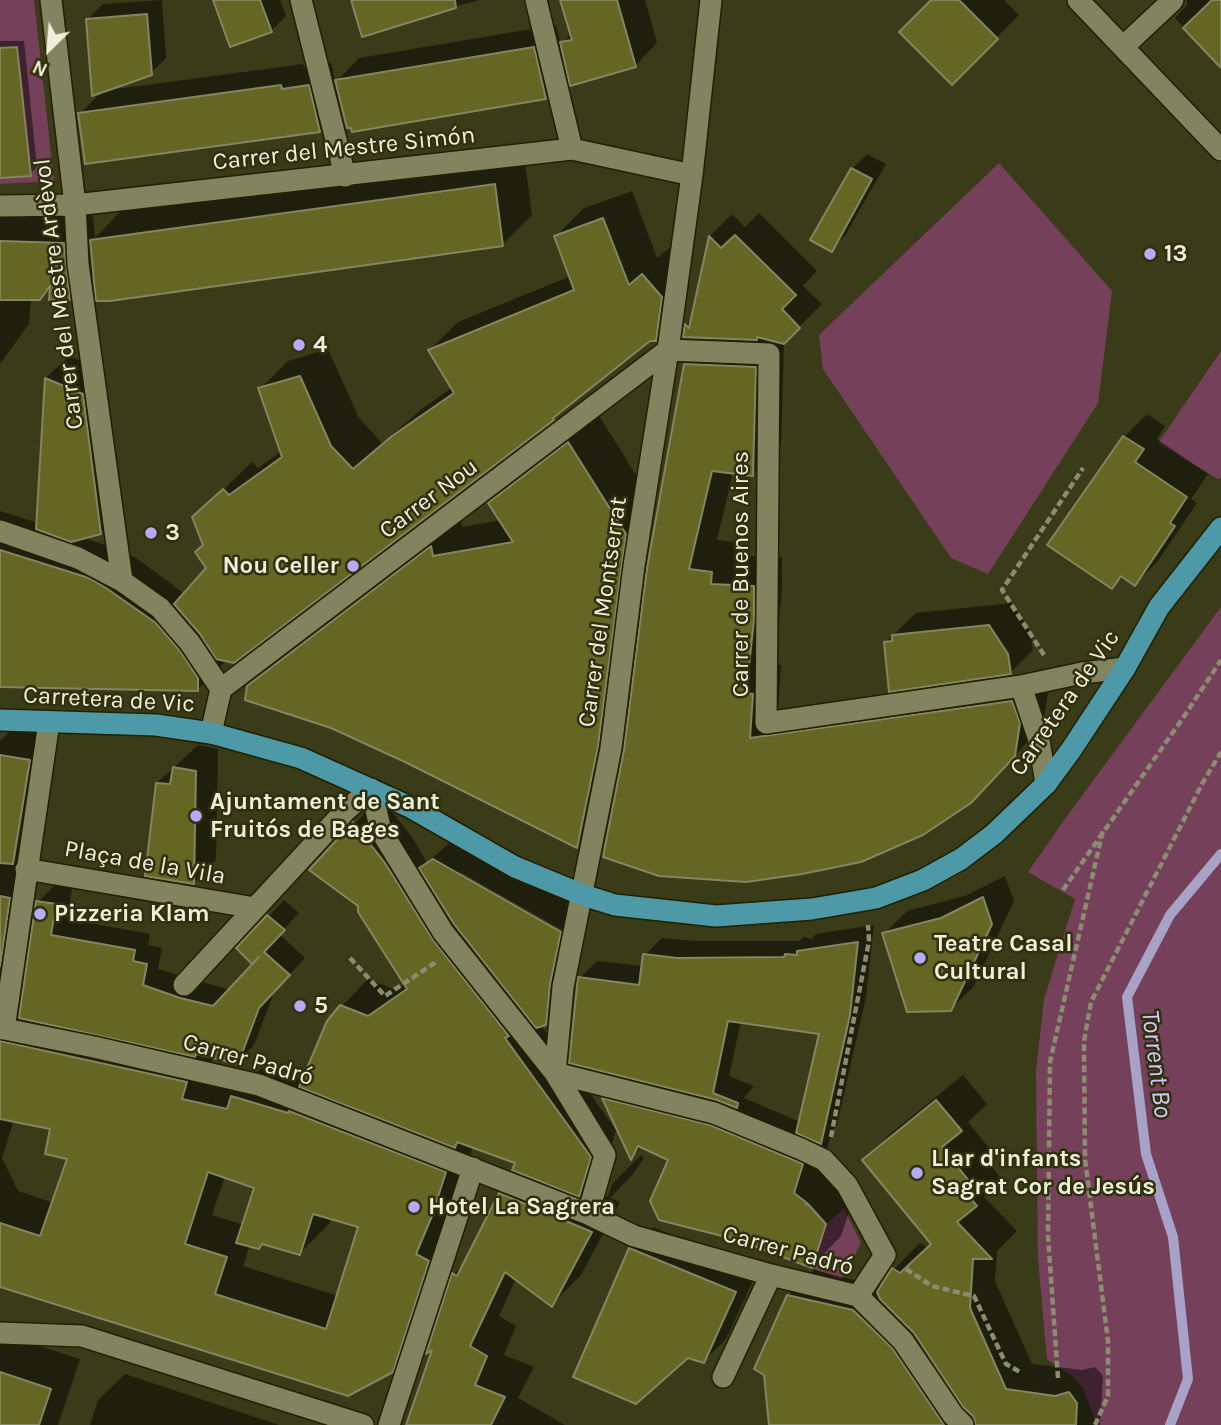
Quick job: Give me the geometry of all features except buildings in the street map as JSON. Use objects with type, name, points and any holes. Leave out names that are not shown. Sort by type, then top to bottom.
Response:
[{"type":"main road","name":"Carretera de Vic","points":[[0,720],[142,724],[211,733],[301,758],[410,807],[515,867],[615,905],[716,916],[812,909],[868,900],[923,880],[961,859],[994,834],[1046,784],[1125,668],[1159,607],[1221,528]]},
{"type":"street","name":"Carrer del Mestre Ardèvol","points":[[51,0],[75,205],[78,264],[122,581]]},
{"type":"street","points":[[301,0],[345,176]]},
{"type":"street","points":[[536,0],[572,149]]},
{"type":"street","name":"Carrer del Montserrat","points":[[555,1073],[564,987],[611,748],[634,566],[692,175],[710,0]]},
{"type":"street","points":[[1078,0],[1221,150]]},
{"type":"street","points":[[1123,47],[1173,0]]},
{"type":"street","name":"Carrer del Mestre Simón","points":[[0,206],[75,205],[572,149],[692,175]]},
{"type":"street","name":"Carrer de Buenos Aires","points":[[668,350],[769,354],[766,723],[1125,668]]},
{"type":"street","name":"Carrer Nou","points":[[221,689],[668,350]]},
{"type":"street","points":[[0,531],[78,558],[122,581],[160,608],[190,643],[221,689],[211,733]]},
{"type":"street","points":[[1021,686],[1039,740],[1046,784]]},
{"type":"street","name":"Plaça de la Vila","points":[[2,1029],[49,722]]},
{"type":"street","points":[[184,985],[345,811],[371,789],[381,831],[443,932],[555,1073],[605,1155],[588,1214]]},
{"type":"street","name":"Plaça de la Vila","points":[[26,869],[256,908]]},
{"type":"street","name":"Carrer Padró","points":[[2,1029],[260,1085],[588,1214],[634,1236],[858,1297],[903,1341],[953,1416],[963,1425]]},
{"type":"street","points":[[555,1073],[714,1113],[824,1160],[847,1185],[885,1255],[858,1297]]},
{"type":"street","points":[[389,1425],[474,1168]]},
{"type":"street","points":[[723,1377],[771,1275]]},
{"type":"street","points":[[0,1333],[82,1336],[363,1425]]},
{"type":"path","points":[[1059,678],[1002,590],[1083,468]]},
{"type":"path","points":[[1063,890],[1221,660]]},
{"type":"path","points":[[1095,1425],[1108,1396],[1108,1341],[1085,1159],[1084,1041],[1091,1002],[1196,795],[1221,752]]},
{"type":"path","points":[[1058,1378],[1048,1236],[1050,1062],[1103,830]]},
{"type":"path","points":[[824,1160],[830,1147],[869,941],[868,900]]},
{"type":"path","points":[[350,958],[385,996],[456,947]]},
{"type":"path","points":[[885,1255],[932,1286],[974,1296],[1006,1364],[1020,1372]]},
{"type":"shaded area","points":[[0,0],[34,0],[54,181],[0,184]]},
{"type":"shaded area","points":[[999,163],[1112,291],[1098,403],[988,574],[951,558],[823,369],[819,335]]},
{"type":"shaded area","points":[[1221,351],[1221,477],[1218,479],[1158,443]]},
{"type":"shaded area","points":[[1221,607],[1221,1425],[1097,1425],[1083,1388],[1072,1376],[1047,1359],[1038,1259],[1036,1071],[1044,999],[1075,899],[1028,872]]},
{"type":"shaded area","points":[[844,1209],[861,1243],[842,1279],[812,1268],[826,1224]]},
{"type":"waterway","name":"Torrent Bo","points":[[1170,1425],[1188,1379],[1173,1237],[1146,1154],[1127,997],[1170,915],[1221,854]]},
{"type":"place","name":"13","points":[[1150,254]]},
{"type":"place","name":"4","points":[[299,345]]},
{"type":"place","name":"3","points":[[151,533]]},
{"type":"place","name":"Nou Celler","points":[[353,566]]},
{"type":"place","name":"Ajuntament de Sant Fruitós de Bages","points":[[196,816]]},
{"type":"place","name":"Pizzeria Klam","points":[[40,914]]},
{"type":"place","name":"Teatre Casal Cultural","points":[[920,958]]},
{"type":"place","name":"5","points":[[300,1006]]},
{"type":"place","name":"Llar d'infants Sagrat Cor de Jesús","points":[[917,1173]]},
{"type":"place","name":"Hotel La Sagrera","points":[[414,1207]]}]
